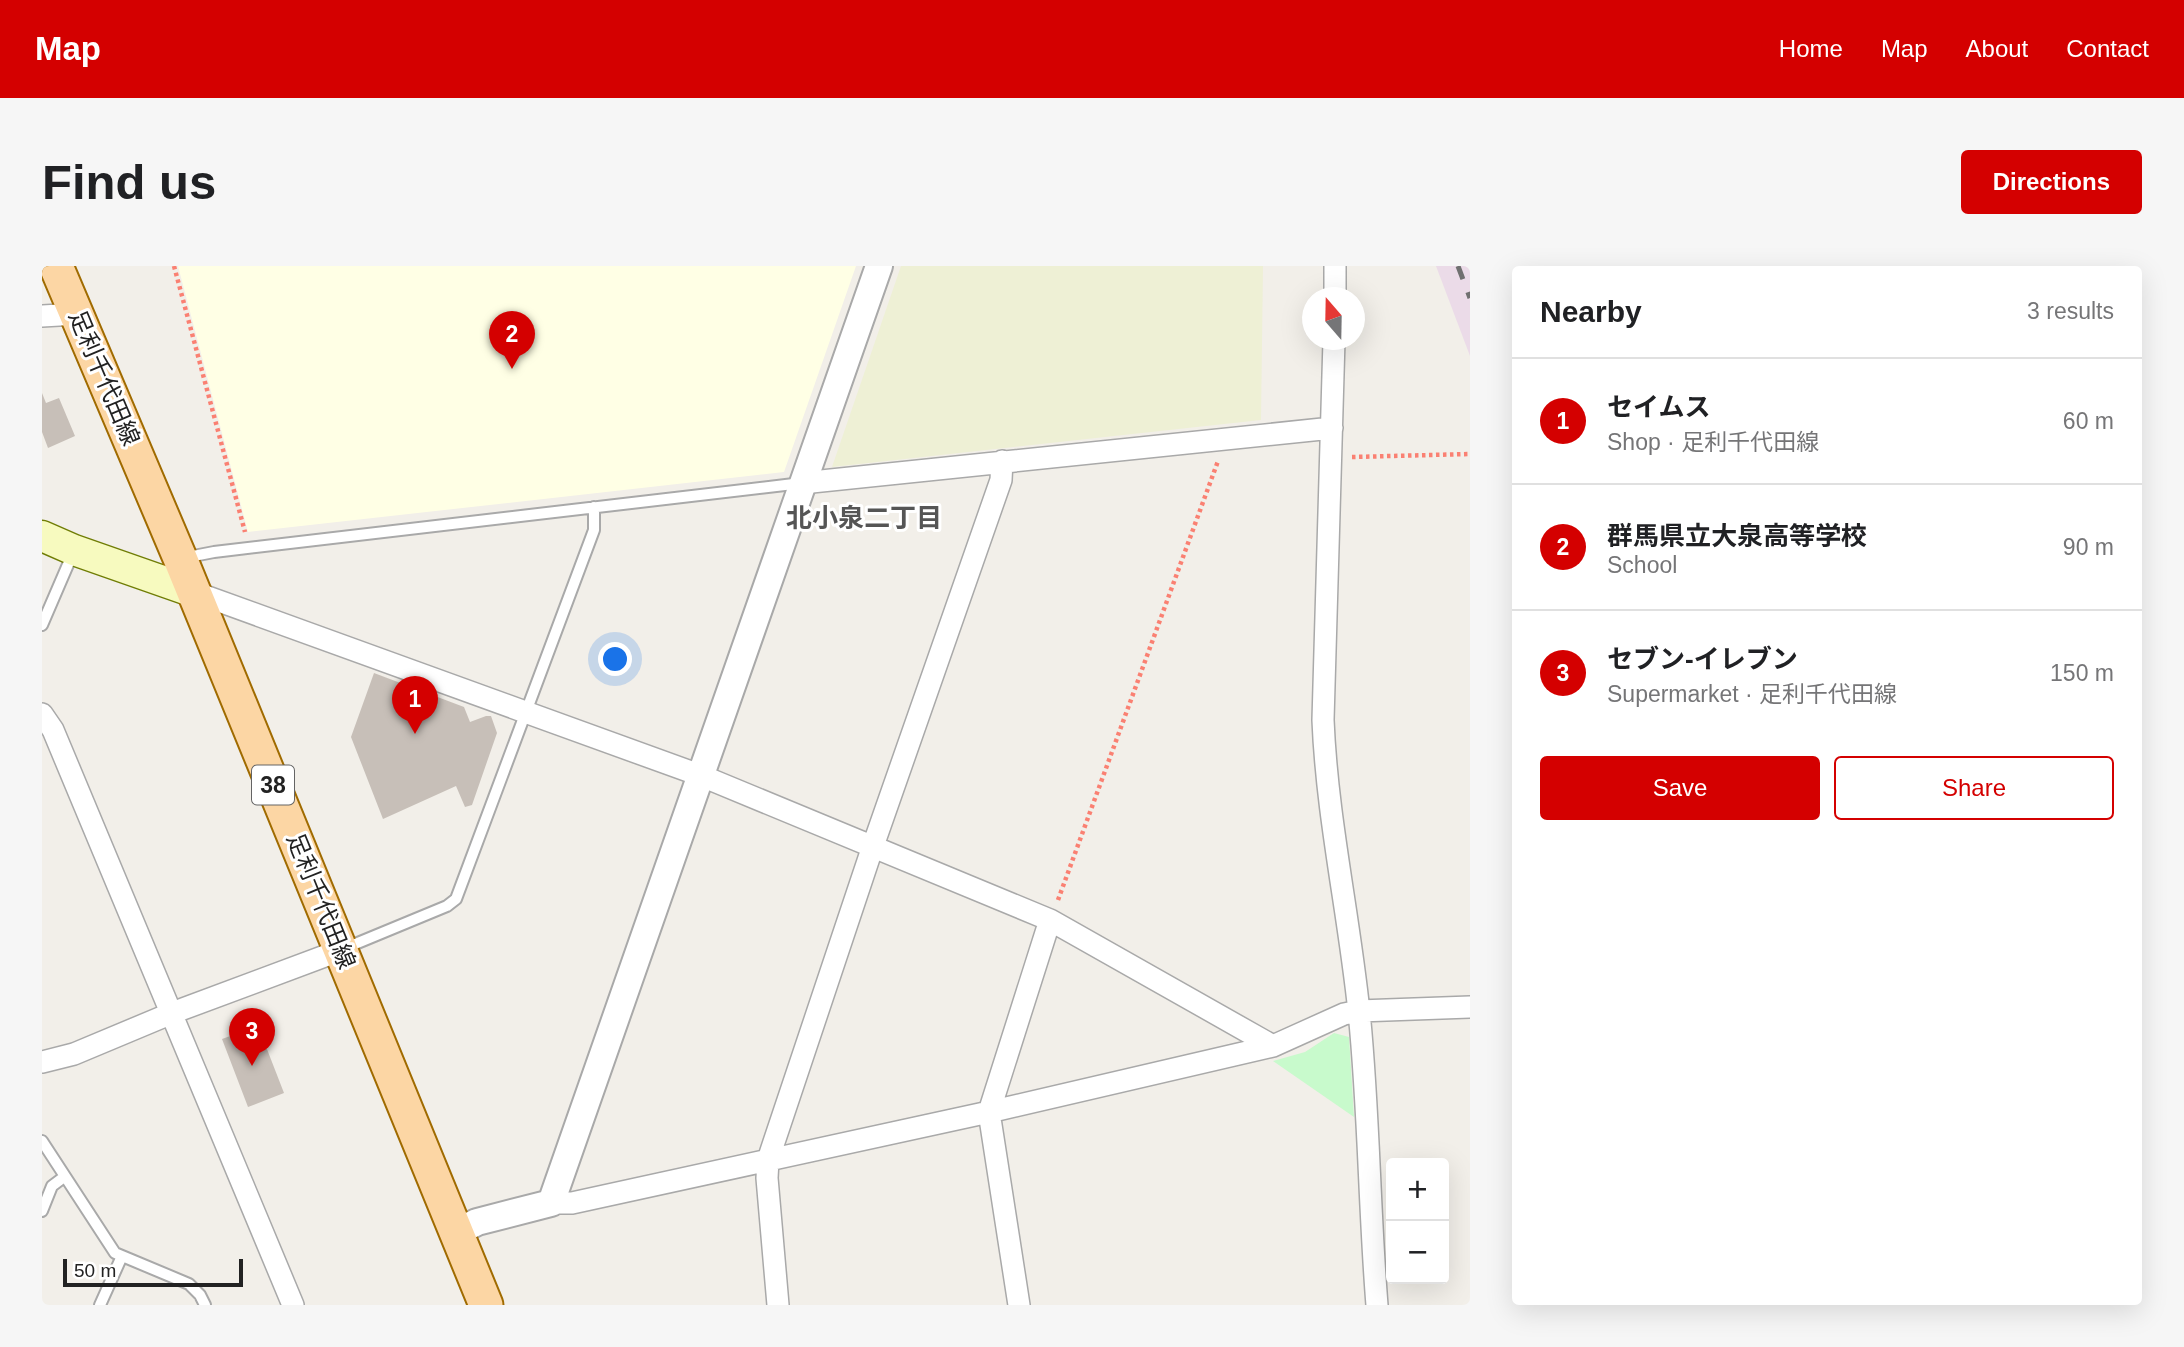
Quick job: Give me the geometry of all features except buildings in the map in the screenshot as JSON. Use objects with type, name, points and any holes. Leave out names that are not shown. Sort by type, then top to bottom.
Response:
[{"type":"main road","name":"足利千代田線","points":[[56,266],[180,558],[486,1305]]},
{"type":"main road","points":[[42,536],[194,592]]},
{"type":"street","points":[[551,1203],[879,266]]},
{"type":"street","points":[[1335,266],[1335,287]]},
{"type":"street","points":[[42,316],[77,314]]},
{"type":"street","points":[[1334,350],[1323,720],[1325,764],[1359,1011],[1368,1119],[1370,1217],[1377,1305]]},
{"type":"street","points":[[802,483],[1332,428]]},
{"type":"street","points":[[778,1305],[767,1178],[768,1160],[873,846],[1001,480],[1002,461]]},
{"type":"street","points":[[194,592],[702,776],[1050,920],[1273,1046]]},
{"type":"street","points":[[42,714],[53,730],[293,1305]]},
{"type":"street","points":[[1019,1305],[989,1112],[1050,920]]},
{"type":"street","points":[[42,1062],[74,1054],[172,1013],[341,950]]},
{"type":"street","points":[[457,1232],[485,1220],[551,1203],[572,1203],[989,1112],[1273,1046],[1344,1014],[1359,1011],[1470,1007]]},
{"type":"lane","points":[[180,558],[802,483]]},
{"type":"lane","points":[[341,950],[447,906],[456,899],[594,530],[594,507]]},
{"type":"lane","points":[[42,625],[74,550]]},
{"type":"lane","points":[[42,1141],[115,1253],[189,1284],[200,1295],[202,1304]]},
{"type":"lane","points":[[42,1211],[52,1186],[64,1177]]},
{"type":"lane","points":[[100,1305],[122,1256]]},
{"type":"path","points":[[174,266],[246,537]]},
{"type":"path","points":[[1050,920],[1226,438]]},
{"type":"path","points":[[1331,458],[1470,454]]},
{"type":"shaded area","points":[[178,266],[856,266],[784,472],[248,532]]},
{"type":"shaded area","points":[[901,266],[1263,266],[1261,420],[832,467]]},
{"type":"shaded area","points":[[1436,266],[1470,266],[1470,356]]},
{"type":"green space","points":[[1334,1033],[1349,1037],[1354,1117],[1273,1061],[1305,1052]]},
{"type":"railway","points":[[1458,266],[1470,298]]},
{"type":"place","name":"群馬県立大泉高等学校","points":[[512,369]]},
{"type":"place","name":"セイムス","points":[[415,734]]},
{"type":"place","name":"セブン-イレブン","points":[[252,1066]]},
{"type":"district","name":"北小泉二丁目","points":[[864,518]]}]
